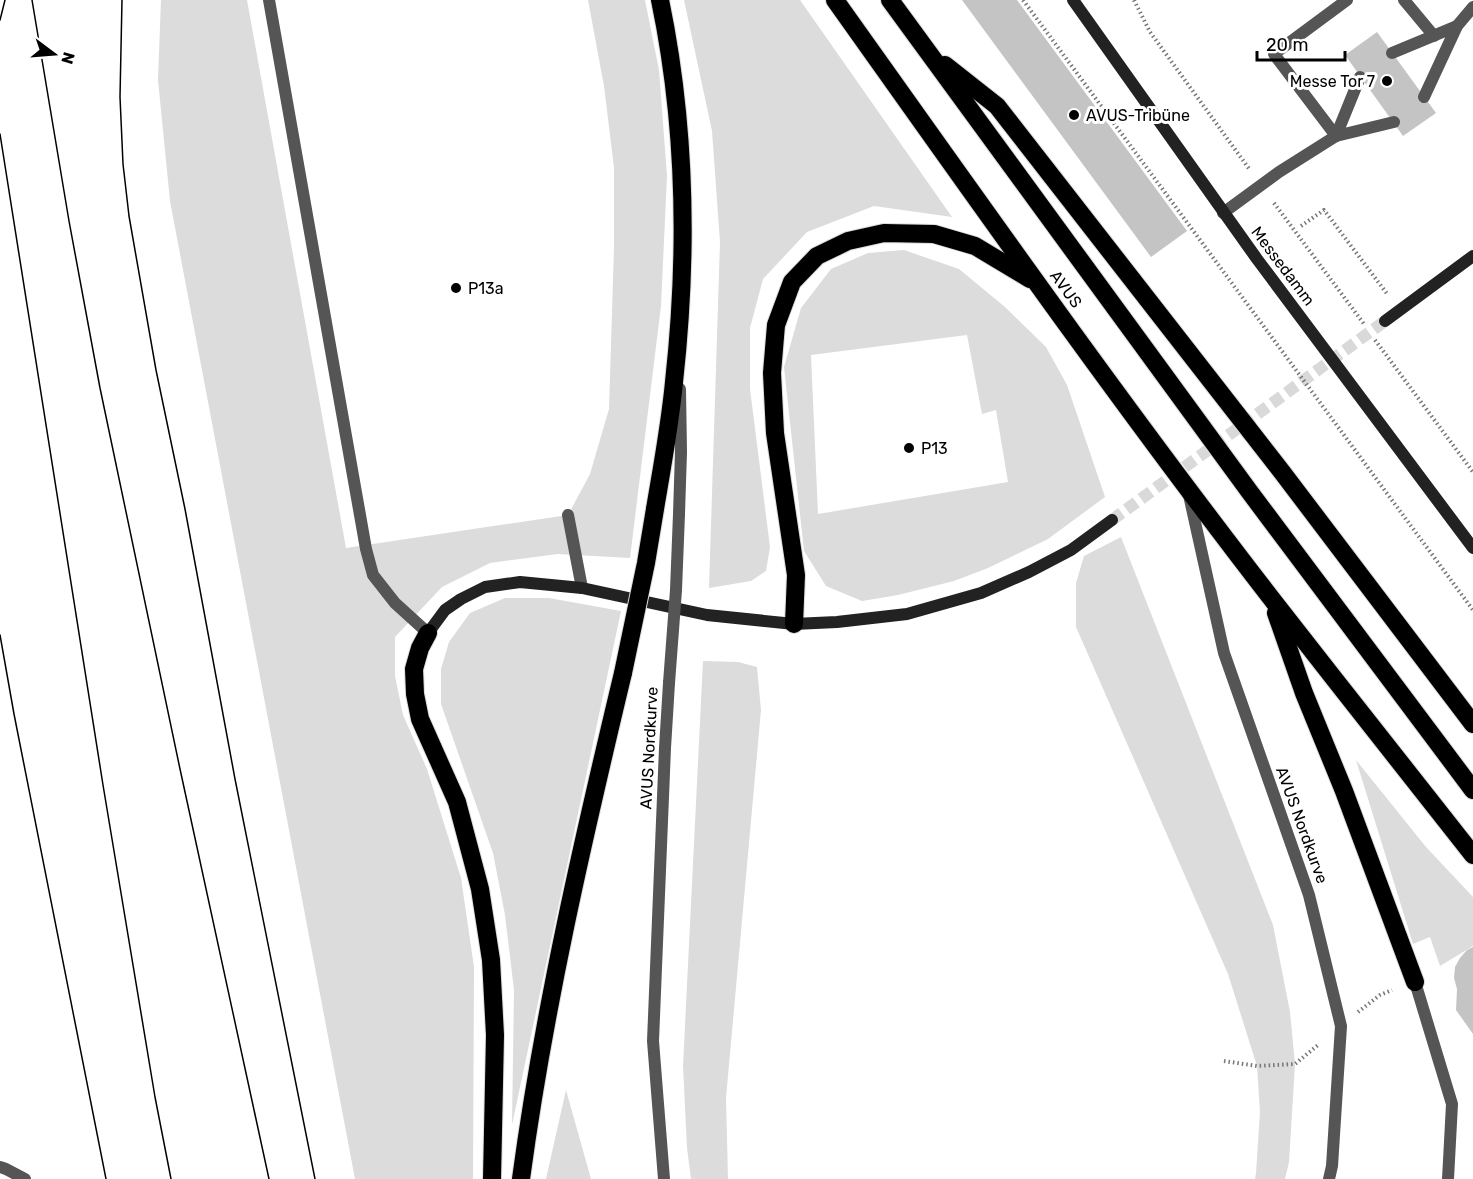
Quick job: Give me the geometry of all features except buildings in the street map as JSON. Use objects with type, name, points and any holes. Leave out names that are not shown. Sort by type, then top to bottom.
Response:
[{"type":"highway","points":[[521,1179],[548,1009],[646,563],[674,383],[680,319],[683,193],[674,79],[660,0]]},
{"type":"highway","name":"AVUS","points":[[835,0],[1036,282],[1188,488],[1271,598],[1473,855]]},
{"type":"highway","points":[[890,0],[1249,491],[1473,790]]},
{"type":"highway","points":[[925,49],[997,106],[1282,472],[1473,724]]},
{"type":"highway","points":[[794,624],[796,575],[775,433],[772,373],[776,325],[792,282],[818,256],[849,241],[884,233],[934,234],[975,246],[1036,282]]},
{"type":"highway","points":[[1271,598],[1304,693],[1344,791],[1415,982]]},
{"type":"highway","points":[[428,633],[420,648],[414,669],[415,694],[420,719],[457,802],[480,889],[491,960],[495,1035],[492,1179]]},
{"type":"main road","name":"Messedamm","points":[[1073,0],[1223,213],[1473,548]]},
{"type":"main road","points":[[1385,321],[1473,256]]},
{"type":"main road","points":[[428,633],[445,610],[460,599],[485,587],[520,582],[582,588],[707,615],[794,624],[907,614],[981,593],[1029,572],[1071,550],[1112,520]]},
{"type":"lane","points":[[269,0],[366,549],[373,575],[395,603],[428,633]]},
{"type":"lane","points":[[1336,136],[1274,54],[1347,0]]},
{"type":"lane","points":[[1404,0],[1434,36]]},
{"type":"lane","points":[[1424,97],[1457,26],[1473,7]]},
{"type":"lane","points":[[1392,53],[1457,26]]},
{"type":"lane","points":[[1336,136],[1360,77]]},
{"type":"lane","points":[[1223,213],[1279,172],[1336,136],[1394,122]]},
{"type":"lane","name":"AVUS Nordkurve","points":[[664,1179],[653,1041],[664,760],[679,514],[680,319]]},
{"type":"lane","name":"AVUS Nordkurve","points":[[1188,488],[1224,653],[1309,895],[1341,1026],[1332,1166],[1329,1179]]},
{"type":"lane","points":[[568,515],[582,588]]},
{"type":"lane","points":[[1415,982],[1452,1104],[1448,1179]]},
{"type":"lane","points":[[0,1167],[25,1179]]},
{"type":"path","points":[[1023,0],[1473,610]]},
{"type":"path","points":[[1134,0],[1150,32],[1367,329]]},
{"type":"path","points":[[1302,226],[1324,210],[1380,284]]},
{"type":"path","points":[[1374,339],[1473,472]]},
{"type":"path","points":[[1224,1061],[1257,1066],[1295,1064]]},
{"type":"shaded area","points":[[161,0],[247,0],[346,548],[568,515],[590,474],[609,409],[614,168],[604,86],[588,0],[645,0],[659,70],[667,176],[661,306],[630,558],[558,554],[490,563],[442,587],[395,637],[395,676],[403,715],[427,769],[461,878],[474,967],[473,1179],[355,1179],[170,201],[158,80]]},
{"type":"shaded area","points":[[684,0],[800,0],[952,217],[874,206],[807,232],[763,279],[750,328],[750,389],[770,547],[766,571],[751,581],[709,588],[720,242],[712,131]]},
{"type":"shaded area","points":[[904,250],[959,269],[1005,307],[1046,347],[1067,385],[1105,497],[1048,539],[988,568],[954,581],[862,601],[826,586],[804,551],[784,367],[801,308],[831,269],[868,253]],"holes":[[[967,335],[982,414],[996,410],[1008,482],[818,514],[811,355]]]},
{"type":"shaded area","points":[[1121,537],[1273,925],[1290,1012],[1295,1064],[1289,1162],[1285,1179],[1255,1179],[1260,1112],[1257,1066],[1228,974],[1076,627],[1076,583],[1084,556]]},
{"type":"shaded area","points":[[505,598],[549,598],[621,611],[512,1125],[514,990],[505,915],[493,853],[441,704],[441,669],[449,642],[470,613]]},
{"type":"shaded area","points":[[703,661],[738,662],[757,667],[761,710],[726,1098],[728,1179],[691,1179],[687,1148],[683,1066]]},
{"type":"shaded area","points":[[1356,760],[1426,847],[1473,897],[1473,946],[1440,966],[1430,937],[1413,944]]},
{"type":"shaded area","points":[[566,1090],[591,1179],[546,1179]]},
{"type":"tunnel","points":[[1112,520],[1385,321]]},
{"type":"tram line","points":[[0,20],[5,0]]},
{"type":"tram line","points":[[32,0],[100,388],[269,1179]]},
{"type":"tram line","points":[[122,0],[120,97],[123,164],[129,216],[156,370],[315,1179]]},
{"type":"tram line","points":[[0,134],[103,785],[155,1097],[171,1179]]},
{"type":"tram line","points":[[0,635],[106,1179]]},
{"type":"place","name":"Messe Tor 7","points":[[1387,81]]},
{"type":"place","name":"AVUS-Tribüne","points":[[1074,115]]},
{"type":"place","name":"P13a","points":[[456,288]]},
{"type":"place","name":"P13","points":[[909,448]]}]
